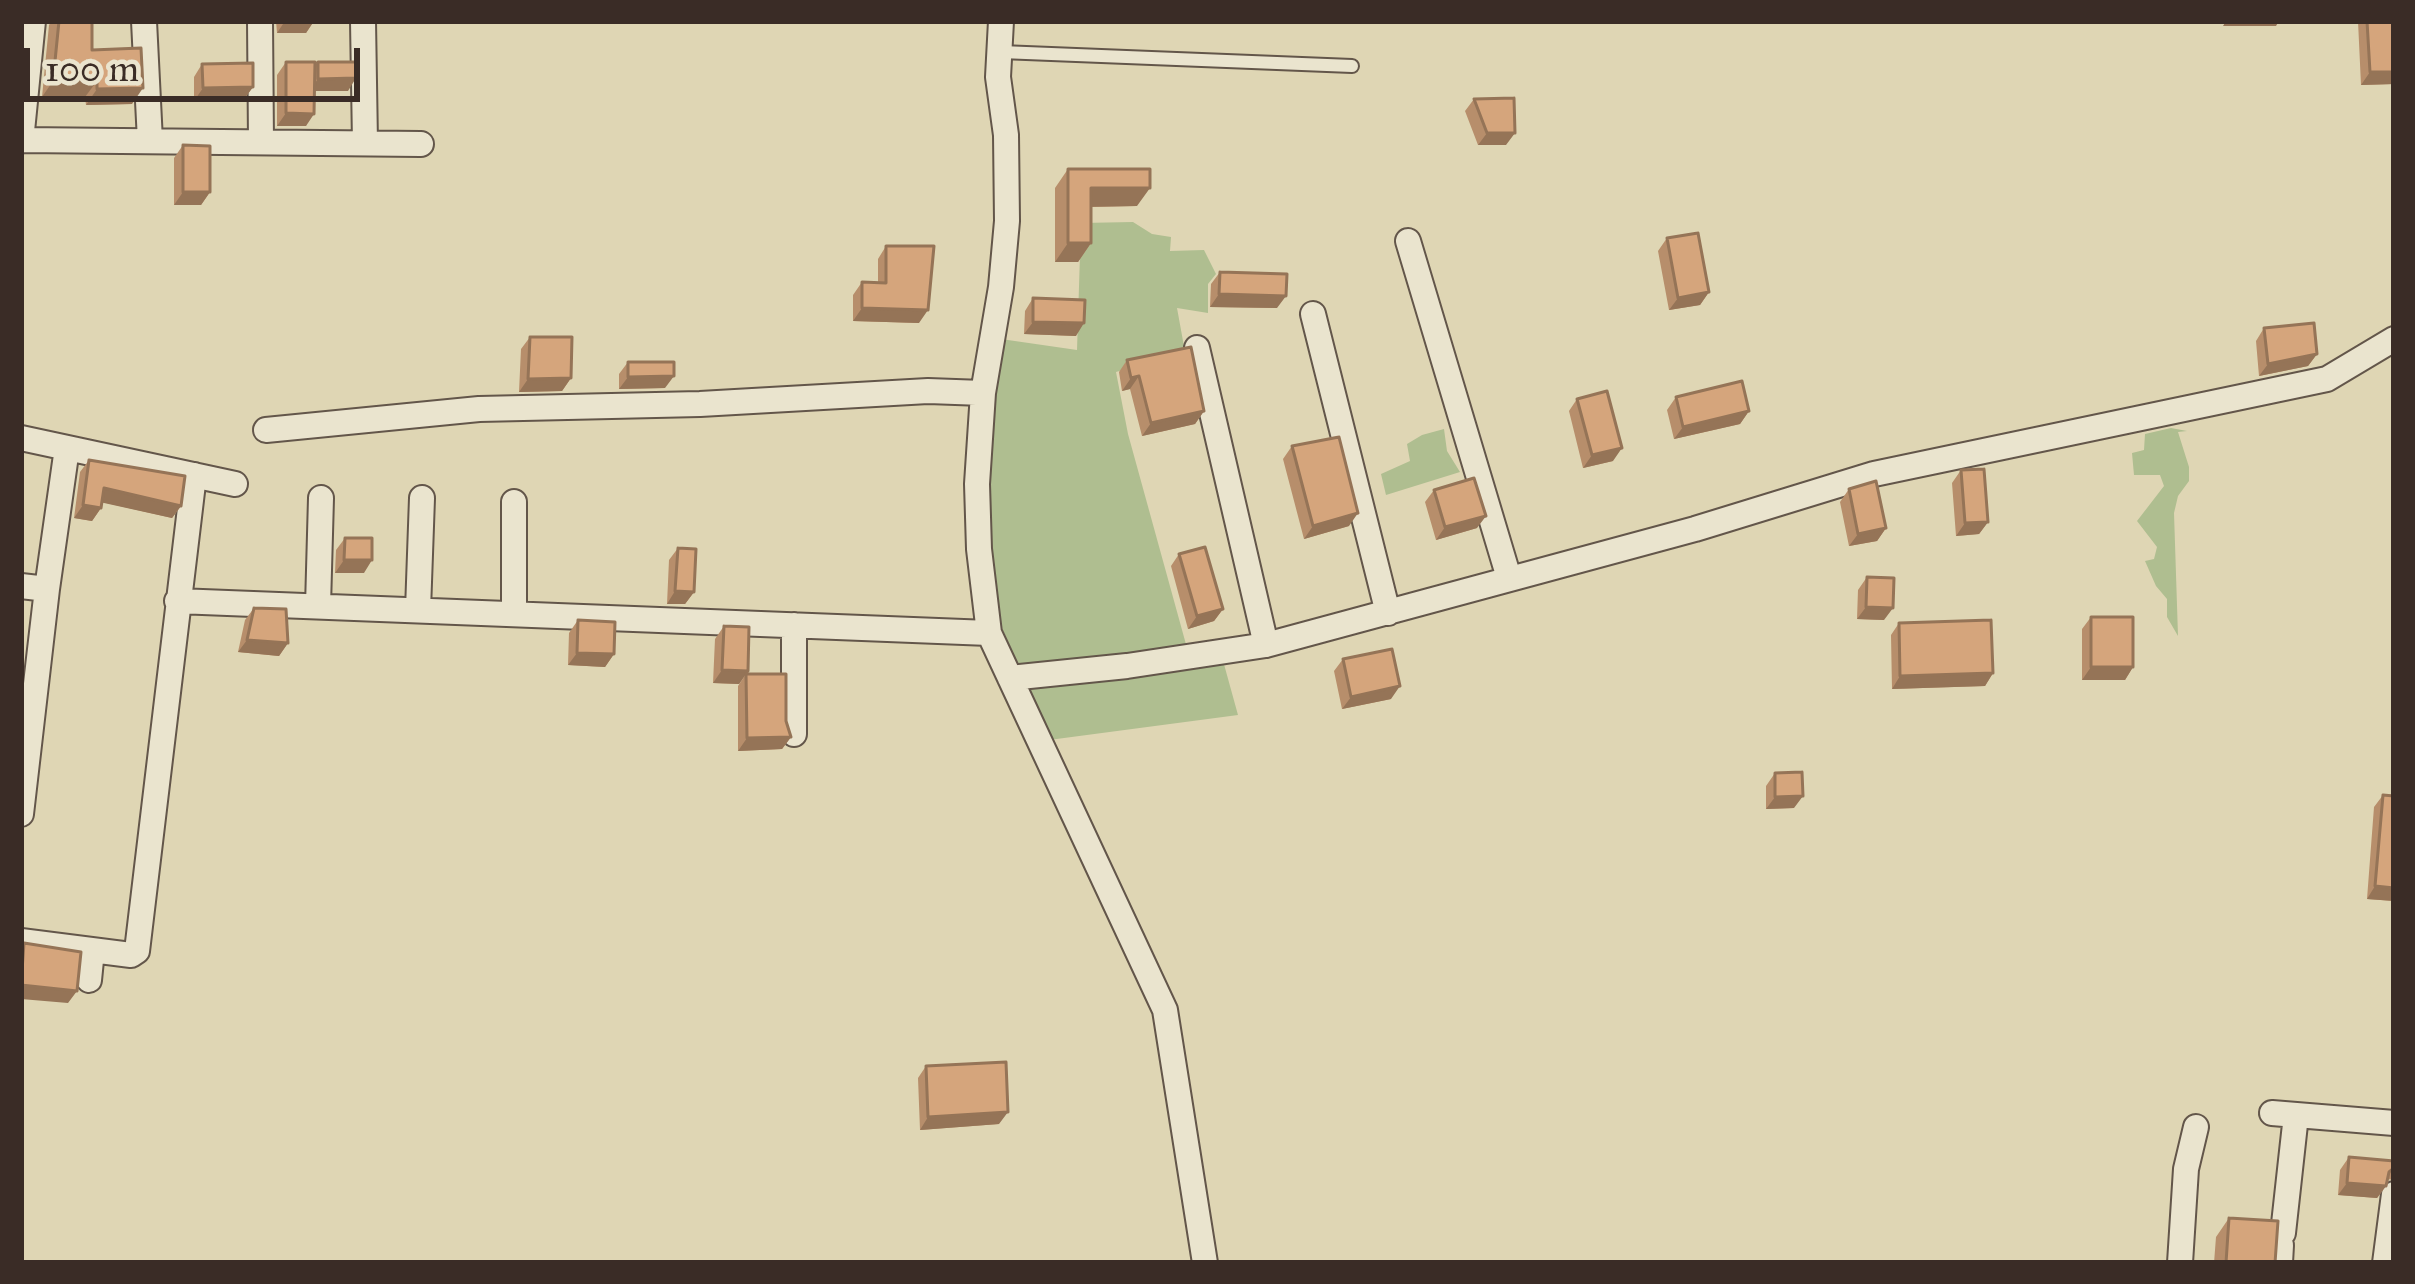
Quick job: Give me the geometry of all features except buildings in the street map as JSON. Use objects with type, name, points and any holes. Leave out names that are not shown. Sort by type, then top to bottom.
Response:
[{"type":"street","points":[[33,21],[22,140],[421,144]]},
{"type":"street","points":[[144,21],[150,141]]},
{"type":"street","points":[[260,21],[261,142]]},
{"type":"street","points":[[363,21],[365,143]]},
{"type":"street","points":[[1001,21],[1007,220],[983,393],[977,484],[989,633],[1165,1010],[1205,1263]]},
{"type":"street","points":[[1408,241],[1509,578]]},
{"type":"street","points":[[1313,314],[1388,613]]},
{"type":"street","points":[[1010,678],[1266,645],[1695,529],[1874,474],[2327,379],[2394,339]]},
{"type":"street","points":[[1197,348],[1266,645]]},
{"type":"street","points":[[266,430],[479,409],[700,404],[928,391],[983,393]]},
{"type":"street","points":[[21,438],[235,484]]},
{"type":"street","points":[[21,814],[27,719],[68,448]]},
{"type":"street","points":[[21,940],[131,956],[137,950],[194,476]]},
{"type":"street","points":[[318,606],[320,498]]},
{"type":"street","points":[[418,610],[422,498]]},
{"type":"street","points":[[514,502],[514,614]]},
{"type":"street","points":[[21,586],[47,590]]},
{"type":"street","points":[[177,601],[989,633]]},
{"type":"street","points":[[794,626],[794,734]]},
{"type":"street","points":[[89,980],[92,950]]},
{"type":"street","points":[[2281,1247],[2284,1114],[2394,1123]]},
{"type":"street","points":[[2180,1263],[2186,1169],[2196,1126]]},
{"type":"street","points":[[2385,1263],[2394,1194]]},
{"type":"lane","points":[[999,52],[1352,66]]},
{"type":"green space","points":[[1133,222],[1152,234],[1171,237],[1170,251],[1204,250],[1216,274],[1208,284],[1208,313],[1177,308],[1185,352],[1116,372],[1128,434],[1187,648],[1020,669],[1001,626],[987,543],[992,397],[1001,339],[1077,350],[1081,223]]},
{"type":"green space","points":[[2171,428],[2187,431],[2178,432],[2189,467],[2189,481],[2174,513],[2178,636],[2167,617],[2167,599],[2145,561],[2154,559],[2157,547],[2137,521],[2164,486],[2160,475],[2134,475],[2132,453],[2144,450],[2145,434]]},
{"type":"green space","points":[[1444,429],[1447,451],[1460,472],[1386,495],[1381,474],[1410,461],[1407,444]]},
{"type":"green space","points":[[1222,657],[1238,715],[1049,740],[1024,685]]}]
